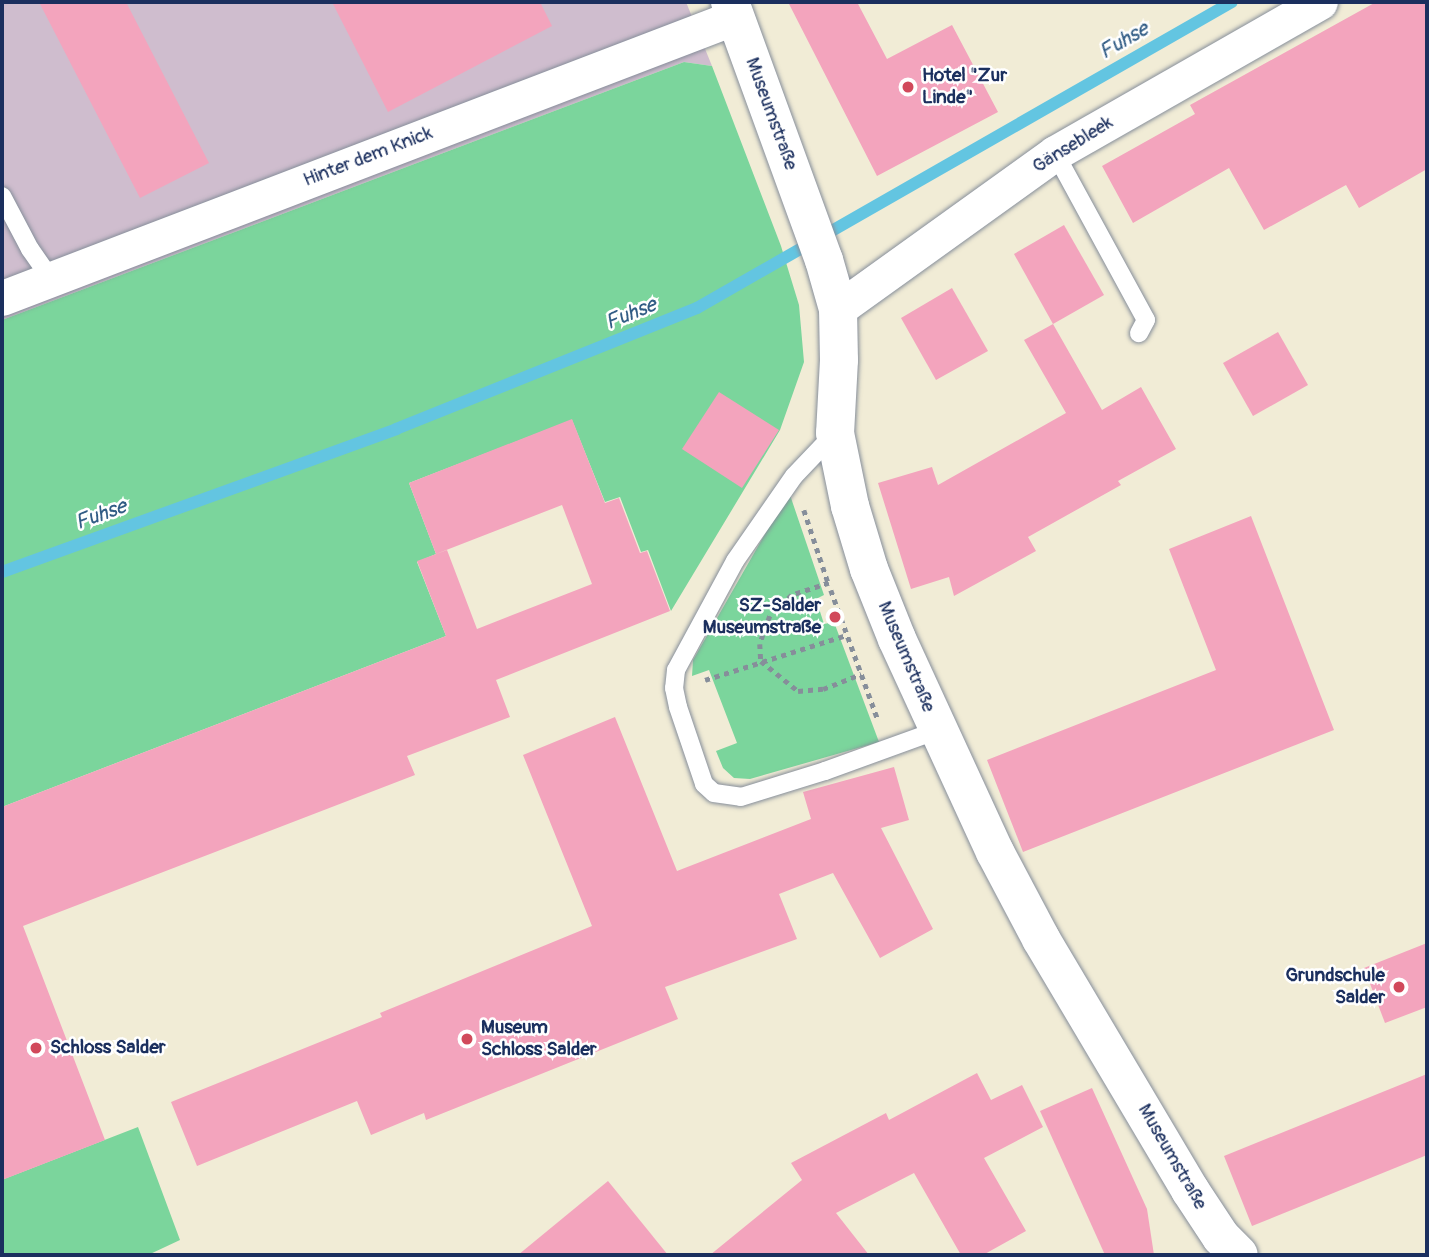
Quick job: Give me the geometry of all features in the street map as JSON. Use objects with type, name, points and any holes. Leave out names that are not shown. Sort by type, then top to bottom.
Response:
[{"type":"main road","name":"Museumstraße","points":[[733,9],[824,260],[838,309],[835,433],[849,506],[869,569],[938,730],[995,852],[1041,939],[1190,1190],[1221,1237],[1239,1255]]},
{"type":"street","name":"Gänsebleek","points":[[838,309],[1055,153],[1320,2]]},
{"type":"street","name":"Hinter dem Knick","points":[[3,293],[51,278],[733,9]]},
{"type":"lane","points":[[1055,153],[1146,320],[1139,333]]},
{"type":"lane","points":[[2,196],[30,249],[51,278]]},
{"type":"lane","points":[[835,433],[793,476],[735,562],[676,670],[674,688],[678,707],[704,783],[714,793],[741,797],[938,730]]},
{"type":"path","points":[[793,476],[828,583],[889,748]]},
{"type":"path","points":[[828,583],[792,595],[770,616],[760,644],[761,661],[798,691],[823,689],[861,674]]},
{"type":"path","points":[[676,670],[691,684],[847,635]]},
{"type":"shaded area","points":[[2,2],[686,2],[712,66],[684,62],[2,320]]},
{"type":"green space","points":[[684,62],[712,66],[781,246],[799,305],[804,362],[780,430],[671,611],[648,550],[641,552],[620,497],[605,502],[572,420],[409,483],[436,554],[417,562],[446,636],[2,807],[2,320]]},
{"type":"green space","points":[[789,492],[824,595],[816,599],[824,624],[834,622],[879,742],[750,779],[734,778],[723,768],[716,751],[737,743],[709,670],[692,676],[693,660]]},
{"type":"green space","points":[[138,1127],[180,1240],[148,1255],[2,1255],[2,1175],[4,1179]]},
{"type":"building","points":[[39,2],[126,2],[209,163],[140,198]]},
{"type":"building","points":[[332,2],[540,2],[552,26],[388,112]]},
{"type":"building","name":"Hotel \"Zur Linde\"","points":[[788,2],[857,2],[887,59],[952,25],[998,112],[877,176]]},
{"type":"building","points":[[1376,2],[1427,2],[1427,169],[1359,208],[1346,185],[1264,230],[1229,168],[1133,223],[1102,166],[1195,114],[1190,105]]},
{"type":"building","points":[[1064,225],[1104,295],[1053,324],[1014,254]]},
{"type":"building","points":[[952,288],[988,351],[936,380],[901,318]]},
{"type":"building","points":[[1053,324],[1102,410],[1141,387],[1176,449],[1118,481],[1121,485],[1028,537],[1036,551],[954,596],[949,577],[911,589],[878,483],[932,467],[938,485],[1066,413],[1024,340]]},
{"type":"building","points":[[1278,332],[1308,385],[1253,416],[1223,363]]},
{"type":"building","points":[[719,392],[779,430],[742,488],[682,449]]},
{"type":"building","points":[[572,419],[605,503],[619,498],[640,553],[647,551],[670,611],[496,680],[510,717],[407,756],[415,775],[23,926],[105,1140],[2,1180],[2,807],[446,636],[417,561],[447,550],[477,629],[592,584],[562,505],[436,554],[409,483]]},
{"type":"building","points":[[1251,516],[1334,730],[1023,852],[987,760],[1216,670],[1169,549]]},
{"type":"building","points":[[615,717],[677,871],[811,819],[803,792],[894,767],[909,820],[881,828],[933,929],[880,958],[833,873],[779,894],[797,939],[665,987],[678,1019],[426,1120],[424,1113],[371,1135],[357,1101],[197,1166],[171,1102],[382,1017],[380,1013],[592,926],[523,755]]},
{"type":"building","name":"Grundschule Salder","points":[[1427,943],[1427,1007],[1385,1023],[1364,968]]},
{"type":"building","points":[[977,1073],[991,1100],[1022,1085],[1043,1127],[984,1158],[1026,1231],[983,1255],[961,1255],[914,1173],[836,1213],[869,1255],[710,1255],[802,1180],[791,1163],[886,1113],[889,1120]]},
{"type":"building","points":[[1427,1074],[1427,1155],[1252,1226],[1224,1156]]},
{"type":"building","points":[[1092,1088],[1147,1209],[1154,1255],[1105,1255],[1040,1111]]},
{"type":"building","points":[[608,1181],[668,1255],[518,1255]]},
{"type":"waterway","name":"Fuhse","points":[[2,572],[396,429],[697,308],[1232,2]]},
{"type":"place","name":"Hotel \"Zur Linde\"","points":[[908,87]]},
{"type":"place","name":"SZ-Salder Museumstraße","points":[[835,617]]},
{"type":"place","name":"Grundschule Salder","points":[[1399,987]]},
{"type":"place","name":"Museum Schloss Salder","points":[[467,1039]]},
{"type":"place","name":"Schloss Salder","points":[[36,1048]]}]
